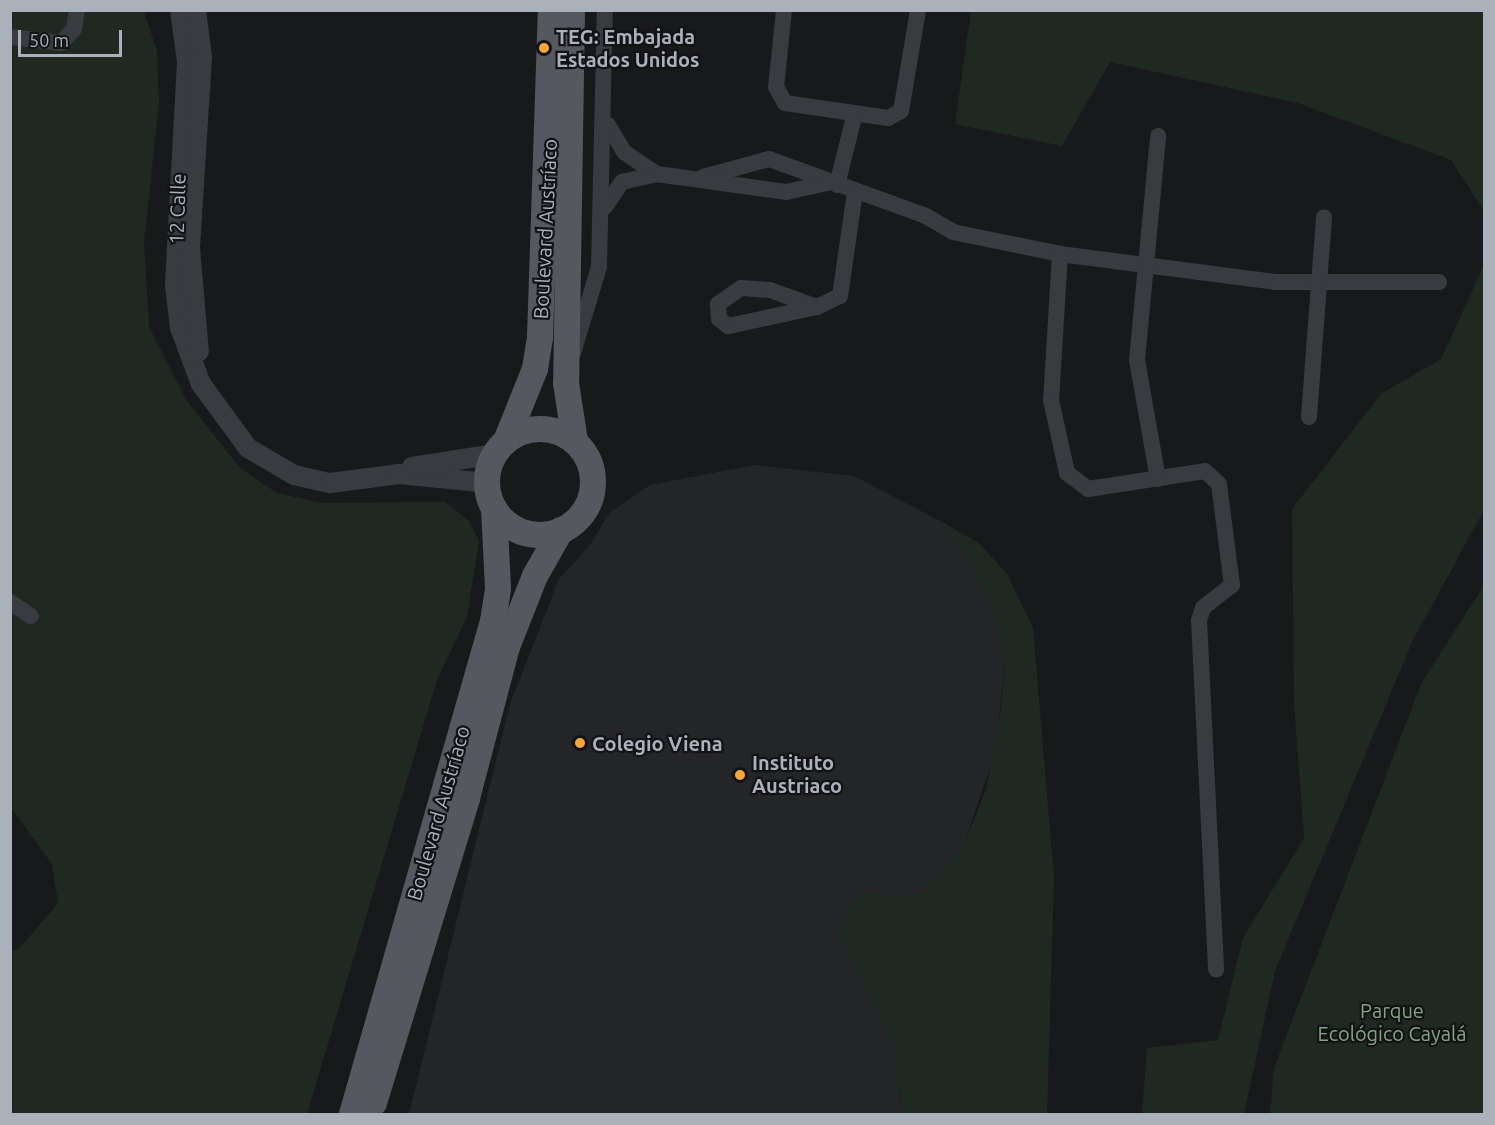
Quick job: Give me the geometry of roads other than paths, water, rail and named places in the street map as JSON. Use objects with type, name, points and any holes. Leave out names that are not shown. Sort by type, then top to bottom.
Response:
[{"type":"main road","name":"Boulevard Austríaco","points":[[500,447],[535,369],[540,337],[551,10]]},
{"type":"main road","name":"Boulevard Austríaco","points":[[572,10],[566,383],[575,442]]},
{"type":"main road","points":[[541,429],[575,442],[590,464],[592,492],[584,512],[561,530],[528,533],[505,522],[494,508],[487,483],[500,447],[541,429]]},
{"type":"main road","name":"Boulevard Austríaco","points":[[352,1114],[493,621],[498,589],[494,508]]},
{"type":"main road","name":"Boulevard Austríaco","points":[[370,1114],[467,798],[507,647],[535,576],[561,530]]},
{"type":"street","points":[[10,37],[61,43],[74,29],[76,10]]},
{"type":"street","name":"12 Calle","points":[[180,10],[187,62],[175,203],[176,297],[193,368],[213,401],[248,448],[286,473],[330,483],[399,474],[487,483]]},
{"type":"street","name":"12 Calle","points":[[196,10],[202,46],[191,208],[191,307],[213,401]]},
{"type":"street","points":[[566,383],[599,267],[606,120],[605,10]]},
{"type":"street","points":[[784,10],[779,97],[785,103],[888,118],[901,111],[918,10]]},
{"type":"street","points":[[832,184],[855,114]]},
{"type":"street","points":[[606,120],[624,152],[657,174]]},
{"type":"street","points":[[1158,135],[1149,266],[1137,360],[1158,479]]},
{"type":"street","points":[[703,177],[769,159],[799,165],[832,184],[924,215],[953,232],[1060,254],[1275,282],[1438,282]]},
{"type":"street","points":[[603,210],[622,182],[657,174],[703,177],[786,192],[832,184]]},
{"type":"street","points":[[817,307],[770,290],[741,288],[723,296],[717,310],[719,320],[738,326],[817,307],[840,296],[855,192]]},
{"type":"street","points":[[1309,417],[1324,218]]},
{"type":"street","points":[[1060,254],[1051,400],[1067,473],[1088,489],[1205,471],[1216,478],[1233,576],[1229,593],[1199,613],[1216,970]]},
{"type":"street","name":"12 Calle","points":[[399,474],[423,464],[500,447]]},
{"type":"street","points":[[10,602],[31,616]]},
{"type":"place","name":"TEG: Embajada Estados Unidos","points":[[544,48]]},
{"type":"place","name":"Colegio Viena","points":[[580,743]]},
{"type":"place","name":"Instituto Austriaco","points":[[740,775]]},
{"type":"park label","name":"Parque Ecológico Cayalá","points":[[1392,1022]]}]
